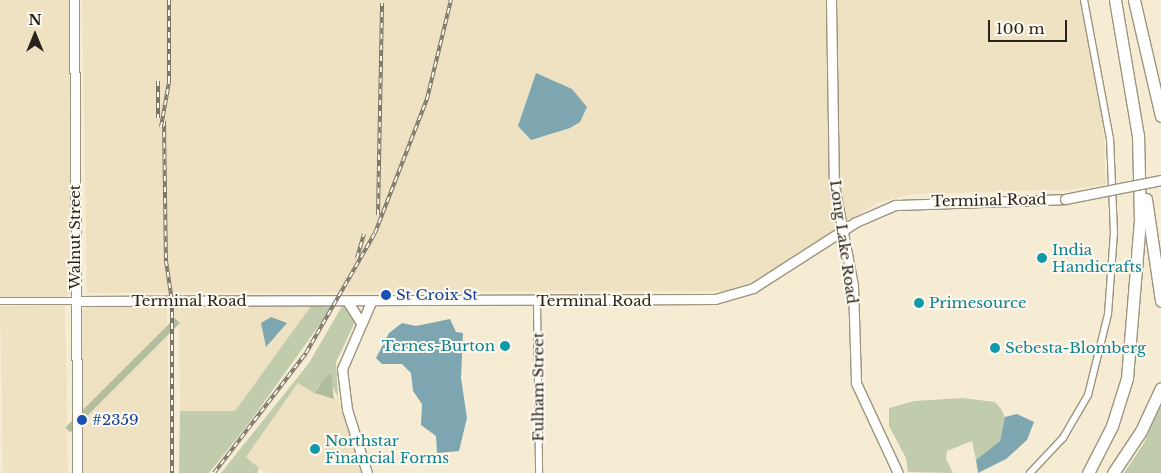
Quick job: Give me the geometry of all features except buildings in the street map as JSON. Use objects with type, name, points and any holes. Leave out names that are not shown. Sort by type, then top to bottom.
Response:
[{"type":"highway","points":[[1115,0],[1160,297]]},
{"type":"highway","points":[[1134,0],[1161,116]]},
{"type":"highway","points":[[1153,79],[1161,108]]},
{"type":"highway","points":[[1088,473],[1114,418],[1131,356],[1140,166]]},
{"type":"highway","points":[[1113,473],[1141,431],[1161,388]]},
{"type":"street","name":"Walnut Street","points":[[74,0],[77,473]]},
{"type":"street","name":"Long Lake Road","points":[[831,0],[834,185],[840,232],[852,286],[858,394],[889,447],[898,473]]},
{"type":"street","points":[[1030,473],[1063,438],[1088,395],[1108,314],[1114,233],[1110,139],[1084,0]]},
{"type":"street","name":"Terminal Road","points":[[0,300],[371,302],[728,297],[766,280],[869,214],[908,202],[1065,199],[1161,180]]},
{"type":"street","name":"Fulham Street","points":[[537,301],[539,473]]},
{"type":"street","points":[[348,302],[361,323]]},
{"type":"street","points":[[367,473],[342,387],[342,369],[371,302]]},
{"type":"shaded area","points":[[0,0],[69,0],[71,293],[65,297],[0,297]]},
{"type":"shaded area","points":[[82,0],[1081,0],[1102,109],[1106,184],[1066,190],[913,194],[878,202],[763,278],[728,291],[87,293]]},
{"type":"shaded area","points":[[65,305],[68,473],[3,473],[0,306]]},
{"type":"shaded area","points":[[88,306],[167,306],[170,473],[83,473],[82,311]]},
{"type":"shaded area","points":[[175,306],[311,306],[235,411],[180,411],[179,318],[175,318]]},
{"type":"shaded area","points":[[298,383],[322,397],[338,398],[361,473],[265,473],[246,457]]},
{"type":"green space","points":[[311,306],[333,306],[249,423],[209,473],[179,473],[180,411],[235,411]]},
{"type":"green space","points":[[342,306],[348,306],[356,320],[336,362],[338,398],[331,383],[319,385],[314,393],[298,383],[246,457],[259,468],[257,473],[221,473],[309,363]]},
{"type":"green space","points":[[175,318],[180,323],[70,433],[65,428]]},
{"type":"green space","points":[[328,374],[331,374],[334,399],[314,393]]},
{"type":"green space","points":[[963,398],[995,402],[1005,417],[1000,441],[976,460],[972,441],[947,451],[946,459],[953,473],[908,472],[906,458],[889,426],[889,408],[914,401]]},
{"type":"green space","points":[[1161,405],[1161,473],[1124,473],[1144,443]]},
{"type":"water","points":[[536,73],[572,89],[587,107],[580,122],[570,128],[531,140],[518,126]]},
{"type":"water","points":[[271,317],[287,323],[266,347],[261,323]]},
{"type":"water","points":[[450,319],[456,332],[463,333],[461,378],[467,418],[459,451],[437,453],[436,436],[421,425],[422,404],[413,391],[411,373],[402,364],[382,364],[376,358],[389,333],[402,323],[416,326]]},
{"type":"water","points":[[1017,414],[1034,422],[1027,440],[1006,459],[978,473],[976,460],[1000,441],[1005,417]]},
{"type":"railway","points":[[161,127],[169,82],[169,0]]},
{"type":"railway","points":[[214,473],[306,353],[375,233],[427,99],[451,0]]},
{"type":"railway","points":[[378,215],[382,3]]},
{"type":"railway","points":[[158,81],[158,118]]},
{"type":"railway","points":[[164,121],[166,261],[172,301],[172,473]]},
{"type":"railway","points":[[357,258],[364,234]]},
{"type":"place","name":"India Handicrafts","points":[[1042,258]]},
{"type":"place","name":"St Croix St","points":[[386,295]]},
{"type":"place","name":"Primesource","points":[[919,303]]},
{"type":"place","name":"Ternes-Burton","points":[[505,346]]},
{"type":"place","name":"Sebesta-Blomberg","points":[[995,348]]},
{"type":"place","name":"#2359","points":[[82,420]]},
{"type":"place","name":"Northstar Financial Forms","points":[[315,449]]}]
